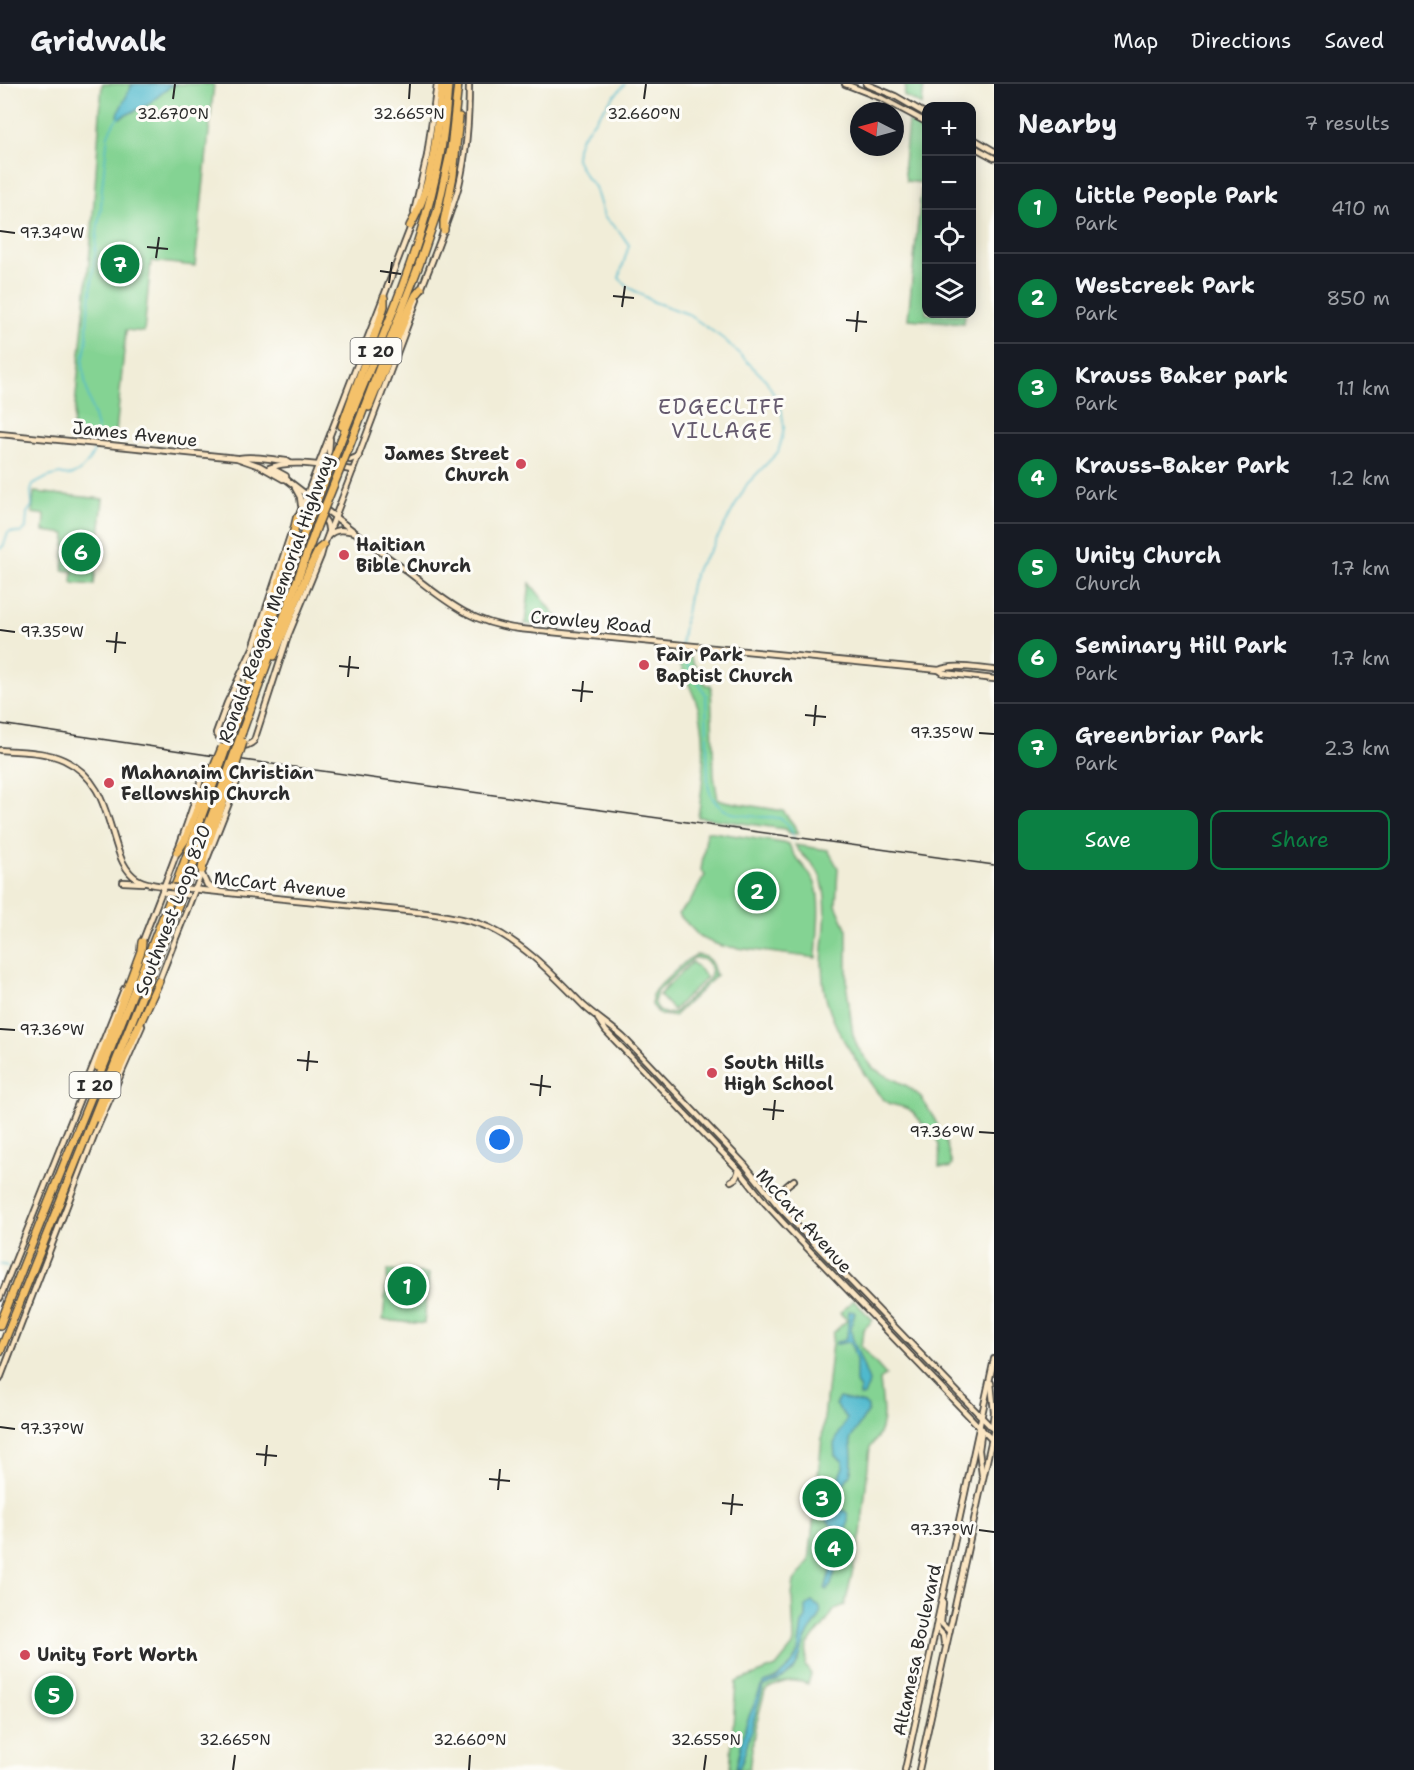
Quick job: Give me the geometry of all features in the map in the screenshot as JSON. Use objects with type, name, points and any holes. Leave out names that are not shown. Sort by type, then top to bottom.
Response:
[{"type":"highway","points":[[410,226],[418,214],[427,181],[442,84]]},
{"type":"highway","name":"Ronald Reagan Memorial Highway","points":[[0,1325],[164,917],[309,520],[404,279],[425,216],[441,151],[448,84]]},
{"type":"highway","points":[[444,230],[459,128],[458,84]]},
{"type":"highway","name":"Ronald Reagan Memorial Highway","points":[[0,1352],[228,780],[246,722],[317,526],[419,265],[437,212],[451,149],[458,84]]},
{"type":"highway","points":[[360,418],[365,414],[407,314],[421,289]]},
{"type":"highway","points":[[340,443],[341,429],[380,320],[384,298]]},
{"type":"highway","points":[[261,654],[261,639],[299,515]]},
{"type":"highway","points":[[266,668],[271,664],[314,559],[326,539]]},
{"type":"highway","points":[[177,852],[185,840],[214,775]]},
{"type":"highway","points":[[202,870],[204,855],[228,780]]},
{"type":"highway","points":[[94,1088],[96,1073],[141,951],[142,942]]},
{"type":"highway","points":[[85,1137],[93,1128],[159,981]]},
{"type":"main road","points":[[437,84],[428,156],[410,226],[279,565],[253,648],[220,719],[216,733],[221,741],[244,747],[254,741],[288,636],[321,556],[394,356],[457,193],[465,154],[469,84]]},
{"type":"main road","points":[[845,84],[881,98],[922,119]]},
{"type":"main road","points":[[866,84],[922,111]]},
{"type":"main road","points":[[976,140],[994,151]]},
{"type":"main road","points":[[976,148],[994,158]]},
{"type":"main road","points":[[331,433],[328,451],[332,457],[350,460],[359,456]]},
{"type":"main road","name":"James Avenue","points":[[0,434],[240,459],[268,469]]},
{"type":"main road","points":[[240,459],[248,457],[290,463]]},
{"type":"main road","points":[[268,469],[270,463],[278,460]]},
{"type":"main road","points":[[268,469],[290,463],[353,470]]},
{"type":"main road","name":"Crowley Road","points":[[268,469],[292,483],[445,601],[475,618],[505,627],[939,670],[944,673],[994,679]]},
{"type":"main road","points":[[292,483],[300,497],[299,515]]},
{"type":"main road","points":[[299,515],[304,509],[312,510],[327,522],[326,539]]},
{"type":"main road","points":[[326,539],[333,531],[338,530],[357,533]]},
{"type":"main road","name":"Crowley Road","points":[[939,670],[960,667],[994,670]]},
{"type":"main road","points":[[0,750],[58,757],[82,771],[94,784],[102,799],[119,854],[126,867],[136,878],[154,888],[158,900]]},
{"type":"main road","name":"Southwest Loop 820","points":[[0,1298],[158,900],[167,886],[203,772],[209,768],[233,771],[238,779],[193,889],[143,1025],[85,1158],[0,1379]]},
{"type":"main road","points":[[202,870],[207,885],[221,892]]},
{"type":"main road","name":"McCart Avenue","points":[[123,882],[419,913],[463,919],[498,932],[537,960],[596,1016],[616,1030],[745,1165],[783,1211],[993,1429]]},
{"type":"main road","points":[[163,894],[187,895],[189,899],[184,917]]},
{"type":"main road","name":"McCart Avenue","points":[[596,1016],[606,1031],[739,1170],[765,1203],[993,1441]]},
{"type":"main road","points":[[731,1181],[736,1178],[739,1170]]},
{"type":"main road","points":[[783,1211],[780,1203],[781,1193],[785,1186],[794,1180]]},
{"type":"main road","points":[[797,1237],[803,1232]]},
{"type":"main road","points":[[895,1339],[902,1334]]},
{"type":"main road","name":"Altamesa Boulevard","points":[[905,1768],[994,1359]]},
{"type":"main road","points":[[935,1381],[942,1376]]},
{"type":"main road","name":"Altamesa Boulevard","points":[[919,1770],[982,1479],[993,1441],[994,1412],[990,1377]]},
{"type":"main road","points":[[981,1427],[979,1450],[982,1479]]},
{"type":"main road","points":[[988,1453],[994,1448]]},
{"type":"main road","points":[[963,1502],[976,1506]]},
{"type":"main road","points":[[950,1561],[964,1564]]},
{"type":"main road","points":[[941,1600],[943,1605],[941,1623],[949,1631]]},
{"type":"main road","points":[[936,1627],[944,1638],[943,1661]]},
{"type":"main road","points":[[916,1714],[931,1718]]},
{"type":"main road","points":[[908,1752],[922,1755]]},
{"type":"green space","points":[[102,84],[214,84],[195,266],[151,261],[144,332],[126,330],[116,433],[108,441],[72,437],[92,230]]},
{"type":"green space","points":[[906,84],[924,84],[922,105],[904,96]]},
{"type":"green space","points":[[908,121],[922,127],[919,168],[922,169],[922,183],[906,181],[904,165]]},
{"type":"green space","points":[[922,183],[922,318],[965,318],[964,323],[908,319]]},
{"type":"green space","points":[[34,492],[103,499],[94,585],[72,583],[73,571],[63,570],[66,534],[44,531],[45,515],[32,513]]},
{"type":"green space","points":[[530,583],[565,627],[525,624]]},
{"type":"green space","points":[[675,653],[688,654],[706,685],[711,685],[714,776],[718,800],[783,811],[798,834],[788,833],[785,829],[698,817],[703,776],[702,730],[697,704]]},
{"type":"green space","points":[[707,831],[789,844],[794,855],[812,877],[817,890],[819,919],[816,958],[721,946],[701,938],[678,914],[690,902],[705,875],[701,870]]},
{"type":"green space","points":[[795,845],[828,850],[838,868],[836,905],[847,930],[847,989],[853,1035],[858,1048],[873,1068],[907,1086],[920,1096],[946,1142],[952,1165],[950,1168],[939,1167],[938,1142],[921,1121],[910,1110],[888,1103],[879,1094],[864,1074],[832,1018],[825,992],[822,964],[826,912],[825,893],[815,867]]},
{"type":"green space","points":[[696,955],[703,956],[709,960],[714,974],[717,975],[674,1016],[660,1015],[652,1005],[652,995],[687,960]],"holes":[[[694,958],[708,962],[711,969],[710,978],[675,1012],[667,1014],[659,1011],[654,1002],[657,992]]]},
{"type":"green space","points":[[692,962],[707,977],[673,1010],[659,995]]},
{"type":"green space","points":[[388,1270],[429,1274],[424,1324],[383,1320]]},
{"type":"green space","points":[[853,1300],[873,1320],[863,1330],[861,1347],[886,1375],[880,1380],[882,1424],[876,1440],[870,1447],[861,1534],[845,1605],[835,1609],[807,1646],[805,1666],[811,1674],[808,1684],[797,1681],[786,1682],[765,1691],[755,1728],[749,1770],[730,1770],[736,1682],[776,1667],[793,1646],[792,1596],[794,1581],[809,1562],[833,1333],[847,1320],[840,1313]]},
{"type":"water","points":[[177,84],[171,86],[147,105],[120,118],[119,111],[131,85]]},
{"type":"water","points":[[849,1311],[855,1312],[851,1326],[852,1337],[869,1381],[864,1396],[860,1396],[860,1389],[856,1383],[856,1360],[851,1343],[836,1344],[847,1337]]},
{"type":"water","points":[[839,1398],[865,1404],[868,1407],[868,1411],[850,1440],[852,1467],[842,1488],[842,1501],[838,1501],[837,1482],[843,1461],[835,1456],[834,1444],[847,1418],[835,1405]]},
{"type":"water","points":[[834,1510],[846,1512],[848,1518],[842,1548],[831,1585],[827,1590],[825,1589],[837,1548],[837,1538],[834,1529],[826,1519],[828,1512]]},
{"type":"water","points":[[812,1602],[820,1607],[819,1619],[807,1636],[795,1668],[786,1676],[763,1687],[743,1759],[739,1769],[736,1768],[746,1724],[761,1687],[764,1683],[777,1678],[792,1664],[798,1652],[802,1624],[806,1618],[806,1606]]},
{"type":"waterway","points":[[625,84],[580,139],[576,159],[585,176],[595,187],[604,217],[619,231],[629,245],[619,278],[628,287],[654,302],[688,314],[725,340],[766,380],[781,407],[784,427],[778,452],[747,484],[713,546],[698,566],[691,584],[681,655],[706,695],[708,785],[712,797],[718,805],[735,814],[779,818],[790,827],[793,841]]},
{"type":"waterway","points":[[98,440],[83,362],[108,134],[120,116]]},
{"type":"waterway","points":[[0,549],[8,533],[21,533],[26,528],[27,513],[32,506],[33,485],[48,477],[77,473],[90,459],[95,449]]},
{"type":"waterway","points":[[0,1264],[7,1266]]},
{"type":"railway","points":[[0,724],[994,865]]},
{"type":"place","name":"Greenbriar Park","points":[[120,264]]},
{"type":"place","name":"James Street Church","points":[[521,464]]},
{"type":"place","name":"Seminary Hill Park","points":[[81,552]]},
{"type":"place","name":"Haitian Bible Church","points":[[344,555]]},
{"type":"place","name":"Fair Park Baptist Church","points":[[644,665]]},
{"type":"place","name":"Mahanaim Christian Fellowship Church","points":[[109,783]]},
{"type":"place","name":"Westcreek Park","points":[[757,891]]},
{"type":"place","name":"South Hills High School","points":[[712,1073]]},
{"type":"place","name":"Little People Park","points":[[407,1286]]},
{"type":"place","name":"Krauss Baker park","points":[[822,1498]]},
{"type":"place","name":"Krauss-Baker Park","points":[[834,1548]]},
{"type":"place","name":"Unity Fort Worth","points":[[25,1655]]},
{"type":"place","name":"Unity Church","points":[[54,1695]]},
{"type":"district","name":"EDGECLIFF VILLAGE","points":[[722,419]]}]
